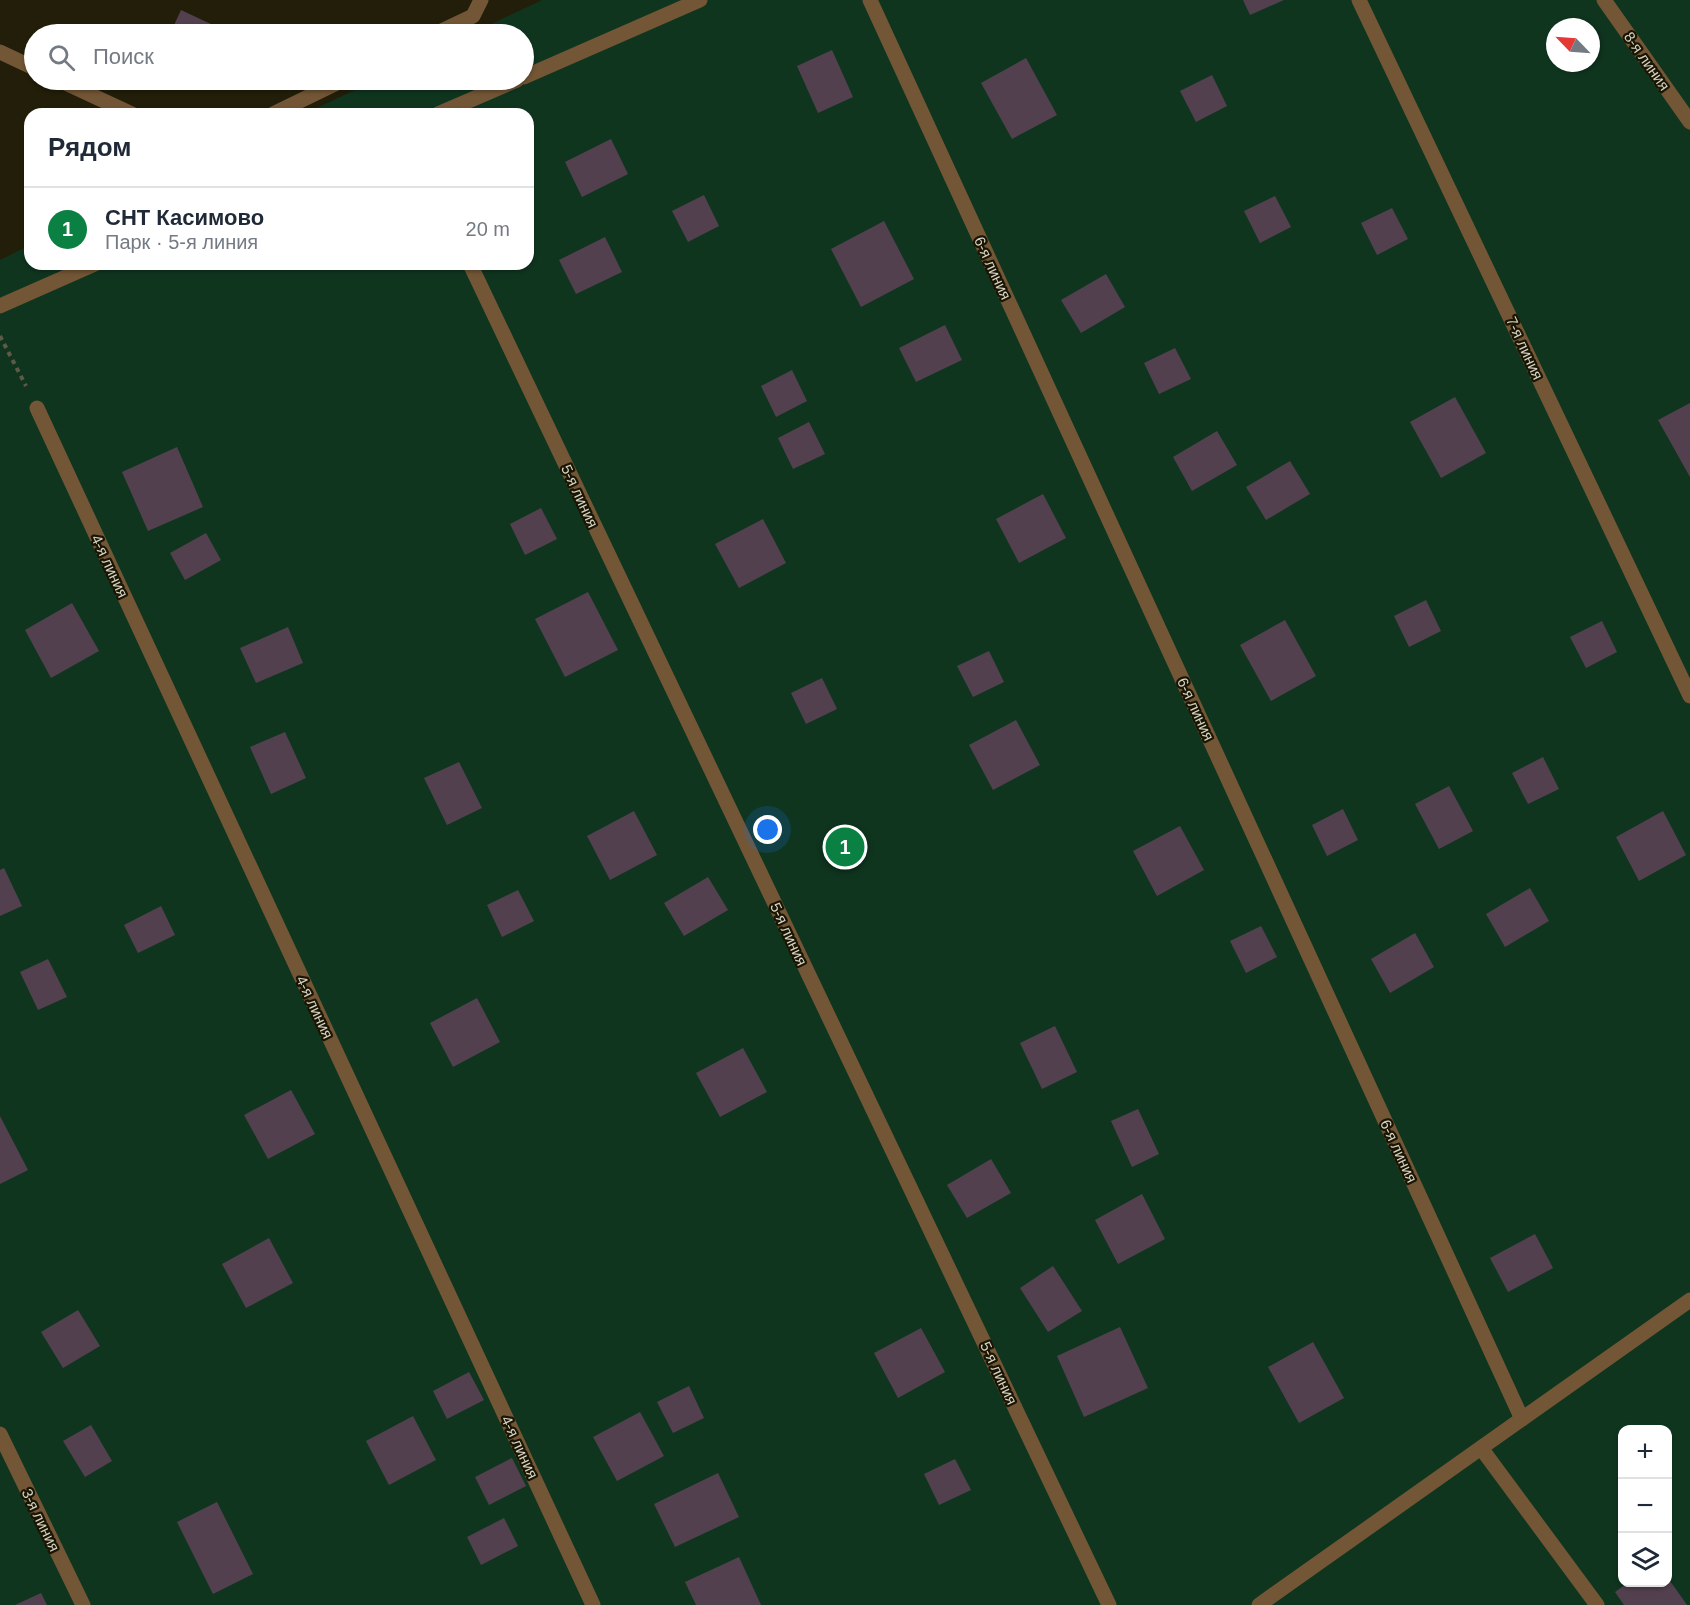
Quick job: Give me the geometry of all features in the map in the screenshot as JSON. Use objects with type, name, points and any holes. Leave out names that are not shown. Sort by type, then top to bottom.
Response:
[{"type":"street","points":[[456,24],[473,16],[481,0]]},
{"type":"street","points":[[534,73],[700,0]]},
{"type":"street","name":"6-я линия","points":[[870,0],[1522,1419]]},
{"type":"street","name":"7-я линия","points":[[1359,0],[1690,696]]},
{"type":"street","name":"8-я линия","points":[[1604,0],[1690,122]]},
{"type":"street","points":[[0,52],[24,63]]},
{"type":"street","points":[[80,90],[119,108]]},
{"type":"street","points":[[285,108],[322,90]]},
{"type":"street","points":[[452,108],[494,90]]},
{"type":"street","points":[[0,306],[81,270]]},
{"type":"street","name":"5-я линия","points":[[473,270],[1109,1605]]},
{"type":"street","name":"4-я линия","points":[[37,408],[593,1605]]},
{"type":"street","points":[[1259,1605],[1690,1300]]},
{"type":"street","name":"3-я линия","points":[[0,1434],[82,1605]]},
{"type":"street","points":[[1480,1448],[1597,1605]]},
{"type":"path","points":[[0,336],[37,408]]},
{"type":"green space","points":[[542,0],[1690,0],[1690,1605],[0,1605],[0,260],[24,248],[24,270],[534,270],[534,108],[317,108],[355,90],[534,90],[534,24],[491,24]]},
{"type":"building","points":[[1243,0],[1284,0],[1250,15]]},
{"type":"building","points":[[181,10],[211,24],[175,24]]},
{"type":"building","points":[[832,50],[853,97],[818,113],[797,66]]},
{"type":"building","points":[[1026,58],[1057,115],[1012,139],[981,83]]},
{"type":"building","points":[[1212,75],[1227,106],[1196,122],[1180,91]]},
{"type":"building","points":[[611,139],[628,174],[582,197],[565,162]]},
{"type":"building","points":[[704,195],[719,226],[688,242],[672,211]]},
{"type":"building","points":[[1275,196],[1291,227],[1260,243],[1244,211]]},
{"type":"building","points":[[1392,208],[1408,239],[1377,255],[1361,223]]},
{"type":"building","points":[[884,221],[914,279],[861,307],[831,249]]},
{"type":"building","points":[[605,237],[622,272],[576,294],[559,260]]},
{"type":"building","points":[[1106,274],[1125,307],[1081,333],[1061,300]]},
{"type":"building","points":[[945,325],[962,360],[916,382],[899,348]]},
{"type":"building","points":[[1175,348],[1191,379],[1159,394],[1144,363]]},
{"type":"building","points":[[792,370],[807,401],[776,417],[761,386]]},
{"type":"building","points":[[1455,397],[1486,453],[1441,478],[1410,422]]},
{"type":"building","points":[[1690,403],[1690,477],[1658,420]]},
{"type":"building","points":[[809,422],[825,454],[793,469],[778,438]]},
{"type":"building","points":[[1217,431],[1237,465],[1192,491],[1173,457]]},
{"type":"building","points":[[177,447],[203,507],[148,531],[122,472]]},
{"type":"building","points":[[1290,461],[1310,494],[1266,520],[1246,487]]},
{"type":"building","points":[[1043,494],[1066,538],[1019,563],[996,519]]},
{"type":"building","points":[[541,508],[557,539],[525,555],[510,524]]},
{"type":"building","points":[[763,519],[786,563],[739,588],[715,544]]},
{"type":"building","points":[[206,533],[221,560],[185,580],[170,553]]},
{"type":"building","points":[[588,592],[618,650],[565,677],[535,619]]},
{"type":"building","points":[[1426,600],[1441,631],[1409,647],[1394,616]]},
{"type":"building","points":[[72,603],[99,651],[51,678],[25,630]]},
{"type":"building","points":[[1285,620],[1316,676],[1271,701],[1240,645]]},
{"type":"building","points":[[1602,621],[1617,652],[1586,668],[1570,637]]},
{"type":"building","points":[[288,627],[303,663],[256,683],[240,648]]},
{"type":"building","points":[[989,651],[1004,682],[973,697],[957,666]]},
{"type":"building","points":[[822,678],[837,709],[806,724],[791,693]]},
{"type":"building","points":[[1016,720],[1040,765],[993,790],[969,745]]},
{"type":"building","points":[[285,732],[306,778],[271,794],[250,747]]},
{"type":"building","points":[[1543,757],[1559,789],[1528,804],[1512,773]]},
{"type":"building","points":[[459,762],[482,808],[447,825],[424,778]]},
{"type":"building","points":[[1449,786],[1473,831],[1439,849],[1415,804]]},
{"type":"building","points":[[1343,809],[1358,840],[1327,856],[1312,825]]},
{"type":"building","points":[[634,811],[657,855],[610,880],[587,836]]},
{"type":"building","points":[[1663,811],[1686,855],[1639,881],[1616,837]]},
{"type":"building","points":[[1180,826],[1204,870],[1157,896],[1133,851]]},
{"type":"building","points":[[4,868],[22,906],[0,916],[0,870]]},
{"type":"building","points":[[708,877],[728,910],[684,936],[664,903]]},
{"type":"building","points":[[1530,888],[1549,921],[1505,947],[1486,914]]},
{"type":"building","points":[[518,890],[534,921],[502,937],[487,905]]},
{"type":"building","points":[[161,906],[175,935],[138,953],[124,925]]},
{"type":"building","points":[[1261,926],[1277,957],[1246,973],[1230,941]]},
{"type":"building","points":[[1415,933],[1434,967],[1390,993],[1371,959]]},
{"type":"building","points":[[48,959],[67,997],[38,1010],[20,972]]},
{"type":"building","points":[[477,998],[500,1042],[453,1067],[430,1023]]},
{"type":"building","points":[[1055,1026],[1077,1072],[1042,1089],[1020,1043]]},
{"type":"building","points":[[743,1048],[767,1092],[720,1117],[696,1073]]},
{"type":"building","points":[[291,1090],[315,1134],[268,1159],[244,1115]]},
{"type":"building","points":[[1138,1109],[1159,1154],[1132,1167],[1111,1121]]},
{"type":"building","points":[[0,1116],[28,1170],[0,1184]]},
{"type":"building","points":[[991,1159],[1011,1193],[967,1218],[947,1185]]},
{"type":"building","points":[[1142,1194],[1165,1239],[1118,1264],[1095,1220]]},
{"type":"building","points":[[1535,1234],[1553,1268],[1508,1292],[1490,1258]]},
{"type":"building","points":[[269,1238],[293,1283],[246,1308],[222,1264]]},
{"type":"building","points":[[1053,1266],[1082,1311],[1048,1332],[1020,1288]]},
{"type":"building","points":[[78,1310],[100,1346],[63,1368],[41,1332]]},
{"type":"building","points":[[1120,1327],[1148,1388],[1084,1417],[1057,1356]]},
{"type":"building","points":[[921,1328],[945,1372],[898,1398],[874,1353]]},
{"type":"building","points":[[1313,1342],[1344,1398],[1299,1423],[1268,1367]]},
{"type":"building","points":[[469,1372],[484,1400],[447,1419],[433,1391]]},
{"type":"building","points":[[689,1386],[704,1418],[673,1433],[657,1402]]},
{"type":"building","points":[[640,1412],[664,1456],[617,1481],[593,1437]]},
{"type":"building","points":[[413,1416],[436,1460],[389,1485],[366,1441]]},
{"type":"building","points":[[91,1425],[112,1461],[85,1477],[63,1441]]},
{"type":"building","points":[[512,1458],[526,1486],[489,1505],[475,1477]]},
{"type":"building","points":[[955,1459],[971,1490],[939,1505],[924,1474]]},
{"type":"building","points":[[718,1473],[739,1517],[675,1547],[654,1504]]},
{"type":"building","points":[[217,1502],[253,1574],[213,1594],[177,1522]]},
{"type":"building","points":[[504,1518],[518,1546],[481,1565],[467,1537]]},
{"type":"building","points":[[739,1557],[761,1605],[696,1605],[685,1582]]},
{"type":"building","points":[[1672,1584],[1687,1605],[1624,1605],[1615,1592],[1622,1587],[1672,1587]]},
{"type":"building","points":[[41,1593],[47,1605],[15,1605]]},
{"type":"place","name":"СНТ Касимово","points":[[845,847]]}]
